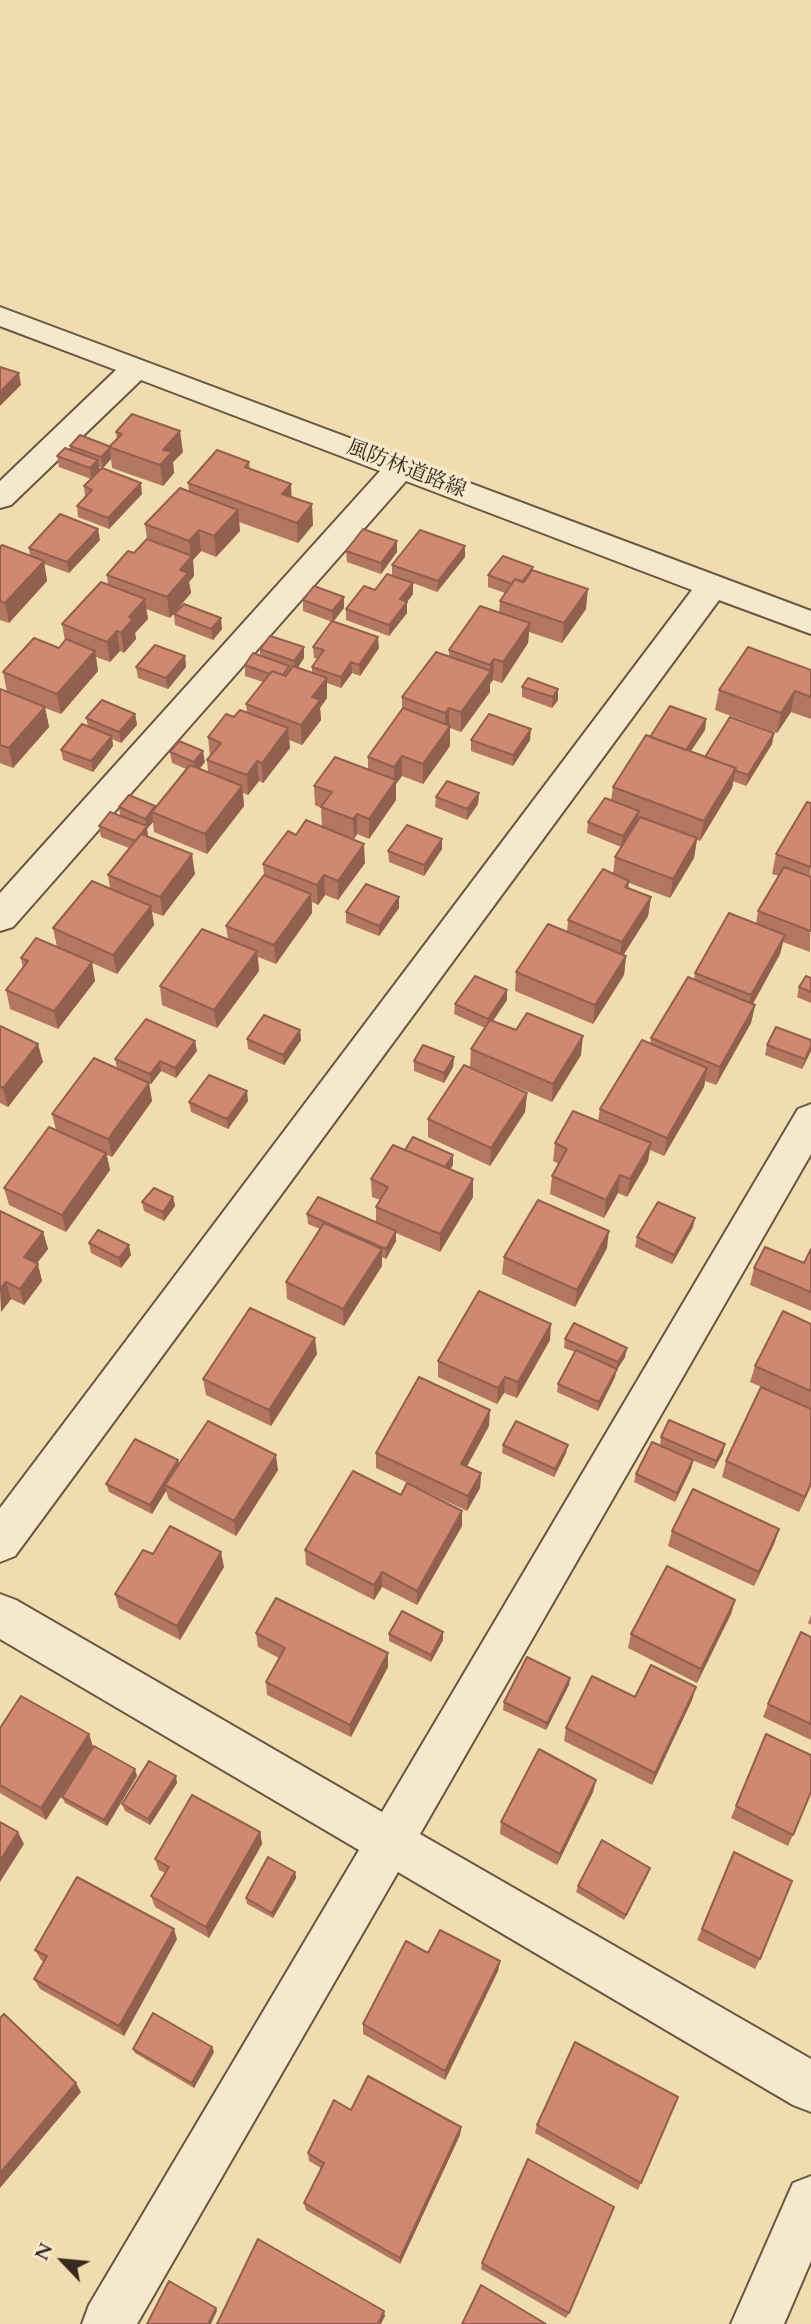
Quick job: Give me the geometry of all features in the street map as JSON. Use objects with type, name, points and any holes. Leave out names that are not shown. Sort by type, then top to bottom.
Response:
[{"type":"street","name":"風防林道路線","points":[[0,316],[811,623]]},
{"type":"street","points":[[0,498],[136,368]]},
{"type":"street","points":[[0,917],[400,468]]},
{"type":"street","points":[[0,1542],[712,586]]},
{"type":"street","points":[[108,2324],[387,1842],[811,1121]]},
{"type":"street","points":[[0,1615],[811,2087]]},
{"type":"street","points":[[757,2324],[811,2201]]},
{"type":"building","points":[[0,367],[19,373],[0,392]]},
{"type":"building","points":[[132,414],[180,431],[163,450],[172,452],[160,465],[109,447],[122,434],[116,432]]},
{"type":"building","points":[[80,435],[111,447],[101,457],[70,446]]},
{"type":"building","points":[[65,448],[98,460],[90,468],[57,456]]},
{"type":"building","points":[[217,450],[249,462],[245,467],[291,484],[282,494],[312,504],[297,523],[188,483]]},
{"type":"building","points":[[102,468],[141,483],[108,518],[77,506],[92,490],[84,486]]},
{"type":"building","points":[[180,488],[238,510],[214,536],[199,530],[189,541],[145,524]]},
{"type":"building","points":[[60,514],[98,529],[67,562],[29,548]]},
{"type":"building","points":[[363,529],[397,541],[381,563],[346,551]]},
{"type":"building","points":[[420,530],[465,546],[438,581],[392,565]]},
{"type":"building","points":[[147,539],[192,556],[180,570],[188,573],[167,597],[107,575],[128,551],[134,553]]},
{"type":"building","points":[[2,545],[44,561],[5,603],[0,601]]},
{"type":"building","points":[[503,556],[533,567],[522,582],[515,579],[512,584],[488,575]]},
{"type":"building","points":[[532,570],[588,589],[564,623],[500,601],[515,579],[524,582]]},
{"type":"building","points":[[387,574],[413,583],[400,599],[407,602],[389,625],[346,609],[364,586],[375,590]]},
{"type":"building","points":[[101,582],[145,599],[129,617],[133,619],[121,633],[117,631],[107,642],[62,624]]},
{"type":"building","points":[[314,586],[344,597],[332,611],[303,600]]},
{"type":"building","points":[[184,604],[221,618],[211,629],[174,614]]},
{"type":"building","points":[[480,606],[530,623],[503,662],[494,659],[490,665],[449,650]]},
{"type":"building","points":[[332,621],[378,637],[359,665],[351,662],[341,677],[312,667],[324,650],[313,647]]},
{"type":"building","points":[[270,636],[304,647],[294,661],[260,649]]},
{"type":"building","points":[[34,638],[59,648],[66,639],[95,651],[57,694],[3,672]]},
{"type":"building","points":[[155,645],[185,656],[166,678],[136,667]]},
{"type":"building","points":[[748,647],[811,670],[811,697],[795,691],[781,713],[719,690]]},
{"type":"building","points":[[436,652],[491,671],[461,712],[449,708],[445,713],[402,697]]},
{"type":"building","points":[[253,653],[289,666],[283,675],[272,671],[270,674],[245,665]]},
{"type":"building","points":[[293,666],[327,678],[312,697],[320,700],[301,725],[246,704],[272,671],[286,676]]},
{"type":"building","points":[[528,678],[558,689],[553,697],[522,687]]},
{"type":"building","points":[[0,689],[45,707],[9,748],[0,745]]},
{"type":"building","points":[[102,700],[135,714],[119,732],[86,718]]},
{"type":"building","points":[[670,706],[706,719],[686,750],[650,737]]},
{"type":"building","points":[[403,708],[450,726],[423,764],[402,756],[394,767],[368,757]]},
{"type":"building","points":[[240,710],[288,728],[262,763],[257,761],[247,775],[207,760],[221,743],[208,737],[226,714],[234,717]]},
{"type":"building","points":[[489,714],[531,729],[513,755],[471,740]]},
{"type":"building","points":[[730,717],[774,733],[748,775],[705,757]]},
{"type":"building","points":[[82,724],[112,736],[91,761],[61,750]]},
{"type":"building","points":[[646,735],[736,768],[704,821],[613,787]]},
{"type":"building","points":[[179,741],[203,751],[194,762],[170,752]]},
{"type":"building","points":[[335,757],[396,780],[369,819],[357,814],[353,819],[321,807],[332,792],[314,786]]},
{"type":"building","points":[[190,765],[242,786],[205,834],[152,812]]},
{"type":"building","points":[[447,781],[479,793],[467,809],[436,797]]},
{"type":"building","points":[[129,795],[155,806],[145,819],[119,807]]},
{"type":"building","points":[[605,798],[639,811],[623,836],[588,822]]},
{"type":"building","points":[[807,802],[811,803],[811,867],[776,854]]},
{"type":"building","points":[[110,812],[147,826],[135,841],[99,826]]},
{"type":"building","points":[[640,817],[697,838],[673,879],[615,857]]},
{"type":"building","points":[[306,820],[364,844],[338,881],[324,875],[317,885],[263,864],[288,831],[296,835]]},
{"type":"building","points":[[407,825],[442,839],[424,865],[388,851]]},
{"type":"building","points":[[141,834],[192,854],[160,897],[108,875]]},
{"type":"building","points":[[784,867],[811,877],[811,931],[758,911]]},
{"type":"building","points":[[603,869],[629,881],[625,887],[651,897],[622,942],[568,920]]},
{"type":"building","points":[[264,875],[311,894],[274,945],[226,926]]},
{"type":"building","points":[[92,881],[151,906],[113,955],[53,928]]},
{"type":"building","points":[[366,884],[399,897],[379,926],[346,912]]},
{"type":"building","points":[[729,913],[785,935],[751,995],[695,973]]},
{"type":"building","points":[[548,924],[626,956],[595,1005],[516,972]]},
{"type":"building","points":[[202,929],[257,951],[214,1010],[160,986]]},
{"type":"building","points":[[36,938],[92,962],[54,1011],[6,990],[28,961],[21,958]]},
{"type":"building","points":[[475,976],[507,990],[488,1019],[455,1004]]},
{"type":"building","points":[[806,976],[811,978],[811,992],[799,987]]},
{"type":"building","points":[[688,977],[755,1005],[720,1067],[651,1038]]},
{"type":"building","points":[[527,1013],[583,1036],[553,1084],[471,1049],[490,1020],[516,1030]]},
{"type":"building","points":[[264,1015],[300,1030],[283,1055],[247,1039]]},
{"type":"building","points":[[146,1019],[195,1041],[175,1068],[160,1061],[150,1074],[115,1059]]},
{"type":"building","points":[[0,1026],[38,1044],[3,1088],[0,1087]]},
{"type":"building","points":[[776,1027],[811,1040],[805,1059],[767,1045]]},
{"type":"building","points":[[642,1040],[707,1068],[667,1138],[600,1109]]},
{"type":"building","points":[[423,1045],[454,1057],[444,1073],[414,1061]]},
{"type":"building","points":[[94,1058],[149,1083],[108,1139],[52,1114]]},
{"type":"building","points":[[464,1065],[527,1093],[491,1148],[428,1119]]},
{"type":"building","points":[[209,1075],[247,1091],[227,1119],[189,1102]]},
{"type":"building","points":[[573,1111],[651,1143],[630,1179],[620,1175],[606,1200],[552,1176],[567,1149],[555,1143]]},
{"type":"building","points":[[49,1127],[106,1153],[62,1215],[4,1188]]},
{"type":"building","points":[[413,1137],[453,1155],[445,1167],[405,1150]]},
{"type":"building","points":[[393,1145],[473,1179],[440,1234],[376,1207],[388,1187],[371,1179]]},
{"type":"building","points":[[154,1188],[173,1197],[163,1212],[142,1202]]},
{"type":"building","points":[[318,1197],[396,1231],[386,1249],[307,1214]]},
{"type":"building","points":[[538,1200],[609,1231],[577,1290],[504,1257]]},
{"type":"building","points":[[658,1202],[695,1218],[674,1255],[637,1237]]},
{"type":"building","points":[[0,1211],[43,1232],[24,1257],[38,1264],[20,1289],[6,1282],[0,1289]]},
{"type":"building","points":[[324,1223],[382,1249],[343,1309],[286,1282]]},
{"type":"building","points":[[98,1230],[129,1245],[119,1258],[89,1243]]},
{"type":"building","points":[[765,1247],[804,1263],[811,1249],[811,1292],[754,1268]]},
{"type":"building","points":[[479,1291],[551,1324],[518,1382],[505,1377],[498,1388],[438,1361]]},
{"type":"building","points":[[250,1308],[315,1338],[269,1410],[203,1379]]},
{"type":"building","points":[[783,1311],[811,1324],[811,1391],[755,1366]]},
{"type":"building","points":[[574,1323],[627,1348],[618,1362],[565,1339]]},
{"type":"building","points":[[576,1350],[617,1369],[599,1402],[558,1384]]},
{"type":"building","points":[[419,1377],[490,1410],[461,1464],[481,1473],[468,1496],[376,1453]]},
{"type":"building","points":[[761,1387],[811,1409],[811,1483],[805,1497],[726,1461]]},
{"type":"building","points":[[669,1420],[725,1444],[716,1461],[661,1437]]},
{"type":"building","points":[[208,1421],[276,1455],[234,1521],[165,1485]]},
{"type":"building","points":[[516,1421],[568,1445],[555,1469],[503,1445]]},
{"type":"building","points":[[135,1439],[178,1460],[150,1505],[106,1484]]},
{"type":"building","points":[[652,1442],[693,1460],[677,1493],[636,1474]]},
{"type":"building","points":[[353,1471],[401,1495],[407,1483],[462,1511],[417,1591],[382,1572],[374,1585],[305,1550]]},
{"type":"building","points":[[693,1489],[779,1529],[759,1572],[672,1531]]},
{"type":"building","points":[[170,1526],[221,1552],[177,1626],[115,1594],[143,1550],[153,1554]]},
{"type":"building","points":[[667,1566],[735,1600],[701,1669],[631,1634]]},
{"type":"building","points":[[276,1598],[388,1653],[350,1725],[266,1682],[285,1648],[256,1633]]},
{"type":"building","points":[[402,1611],[443,1632],[431,1655],[389,1634]]},
{"type":"building","points":[[801,1632],[811,1637],[811,1724],[768,1704]]},
{"type":"building","points":[[527,1657],[570,1678],[547,1723],[504,1702]]},
{"type":"building","points":[[651,1665],[696,1687],[655,1773],[566,1728],[592,1676],[635,1697]]},
{"type":"building","points":[[21,1696],[89,1734],[41,1808],[0,1785],[0,1728]]},
{"type":"building","points":[[766,1734],[811,1755],[811,1792],[793,1835],[736,1806]]},
{"type":"building","points":[[94,1746],[135,1769],[104,1820],[62,1797]]},
{"type":"building","points":[[539,1749],[596,1780],[560,1854],[501,1822]]},
{"type":"building","points":[[149,1761],[176,1776],[148,1819],[122,1804]]},
{"type":"building","points":[[192,1795],[260,1832],[206,1927],[151,1896],[169,1867],[155,1859]]},
{"type":"building","points":[[0,1822],[18,1832],[0,1861]]},
{"type":"building","points":[[602,1840],[650,1868],[626,1915],[578,1886]]},
{"type":"building","points":[[734,1852],[792,1881],[760,1959],[702,1929]]},
{"type":"building","points":[[268,1857],[295,1872],[272,1913],[246,1898]]},
{"type":"building","points":[[77,1877],[174,1929],[119,2026],[34,1979],[47,1956],[35,1950]]},
{"type":"building","points":[[440,1930],[500,1961],[445,2071],[363,2024],[406,1941],[428,1953]]},
{"type":"building","points":[[153,2013],[212,2047],[192,2083],[133,2049]]},
{"type":"building","points":[[4,2014],[76,2083],[0,2173],[0,2018]]},
{"type":"building","points":[[575,2042],[678,2097],[641,2183],[537,2125]]},
{"type":"building","points":[[368,2076],[461,2127],[400,2258],[304,2203],[324,2163],[308,2153],[334,2100],[351,2110]]},
{"type":"building","points":[[528,2159],[614,2207],[569,2313],[482,2263]]},
{"type":"building","points":[[258,2239],[384,2311],[378,2324],[217,2324]]},
{"type":"building","points":[[169,2281],[216,2308],[208,2324],[147,2324]]},
{"type":"building","points":[[481,2285],[546,2324],[462,2324]]}]
